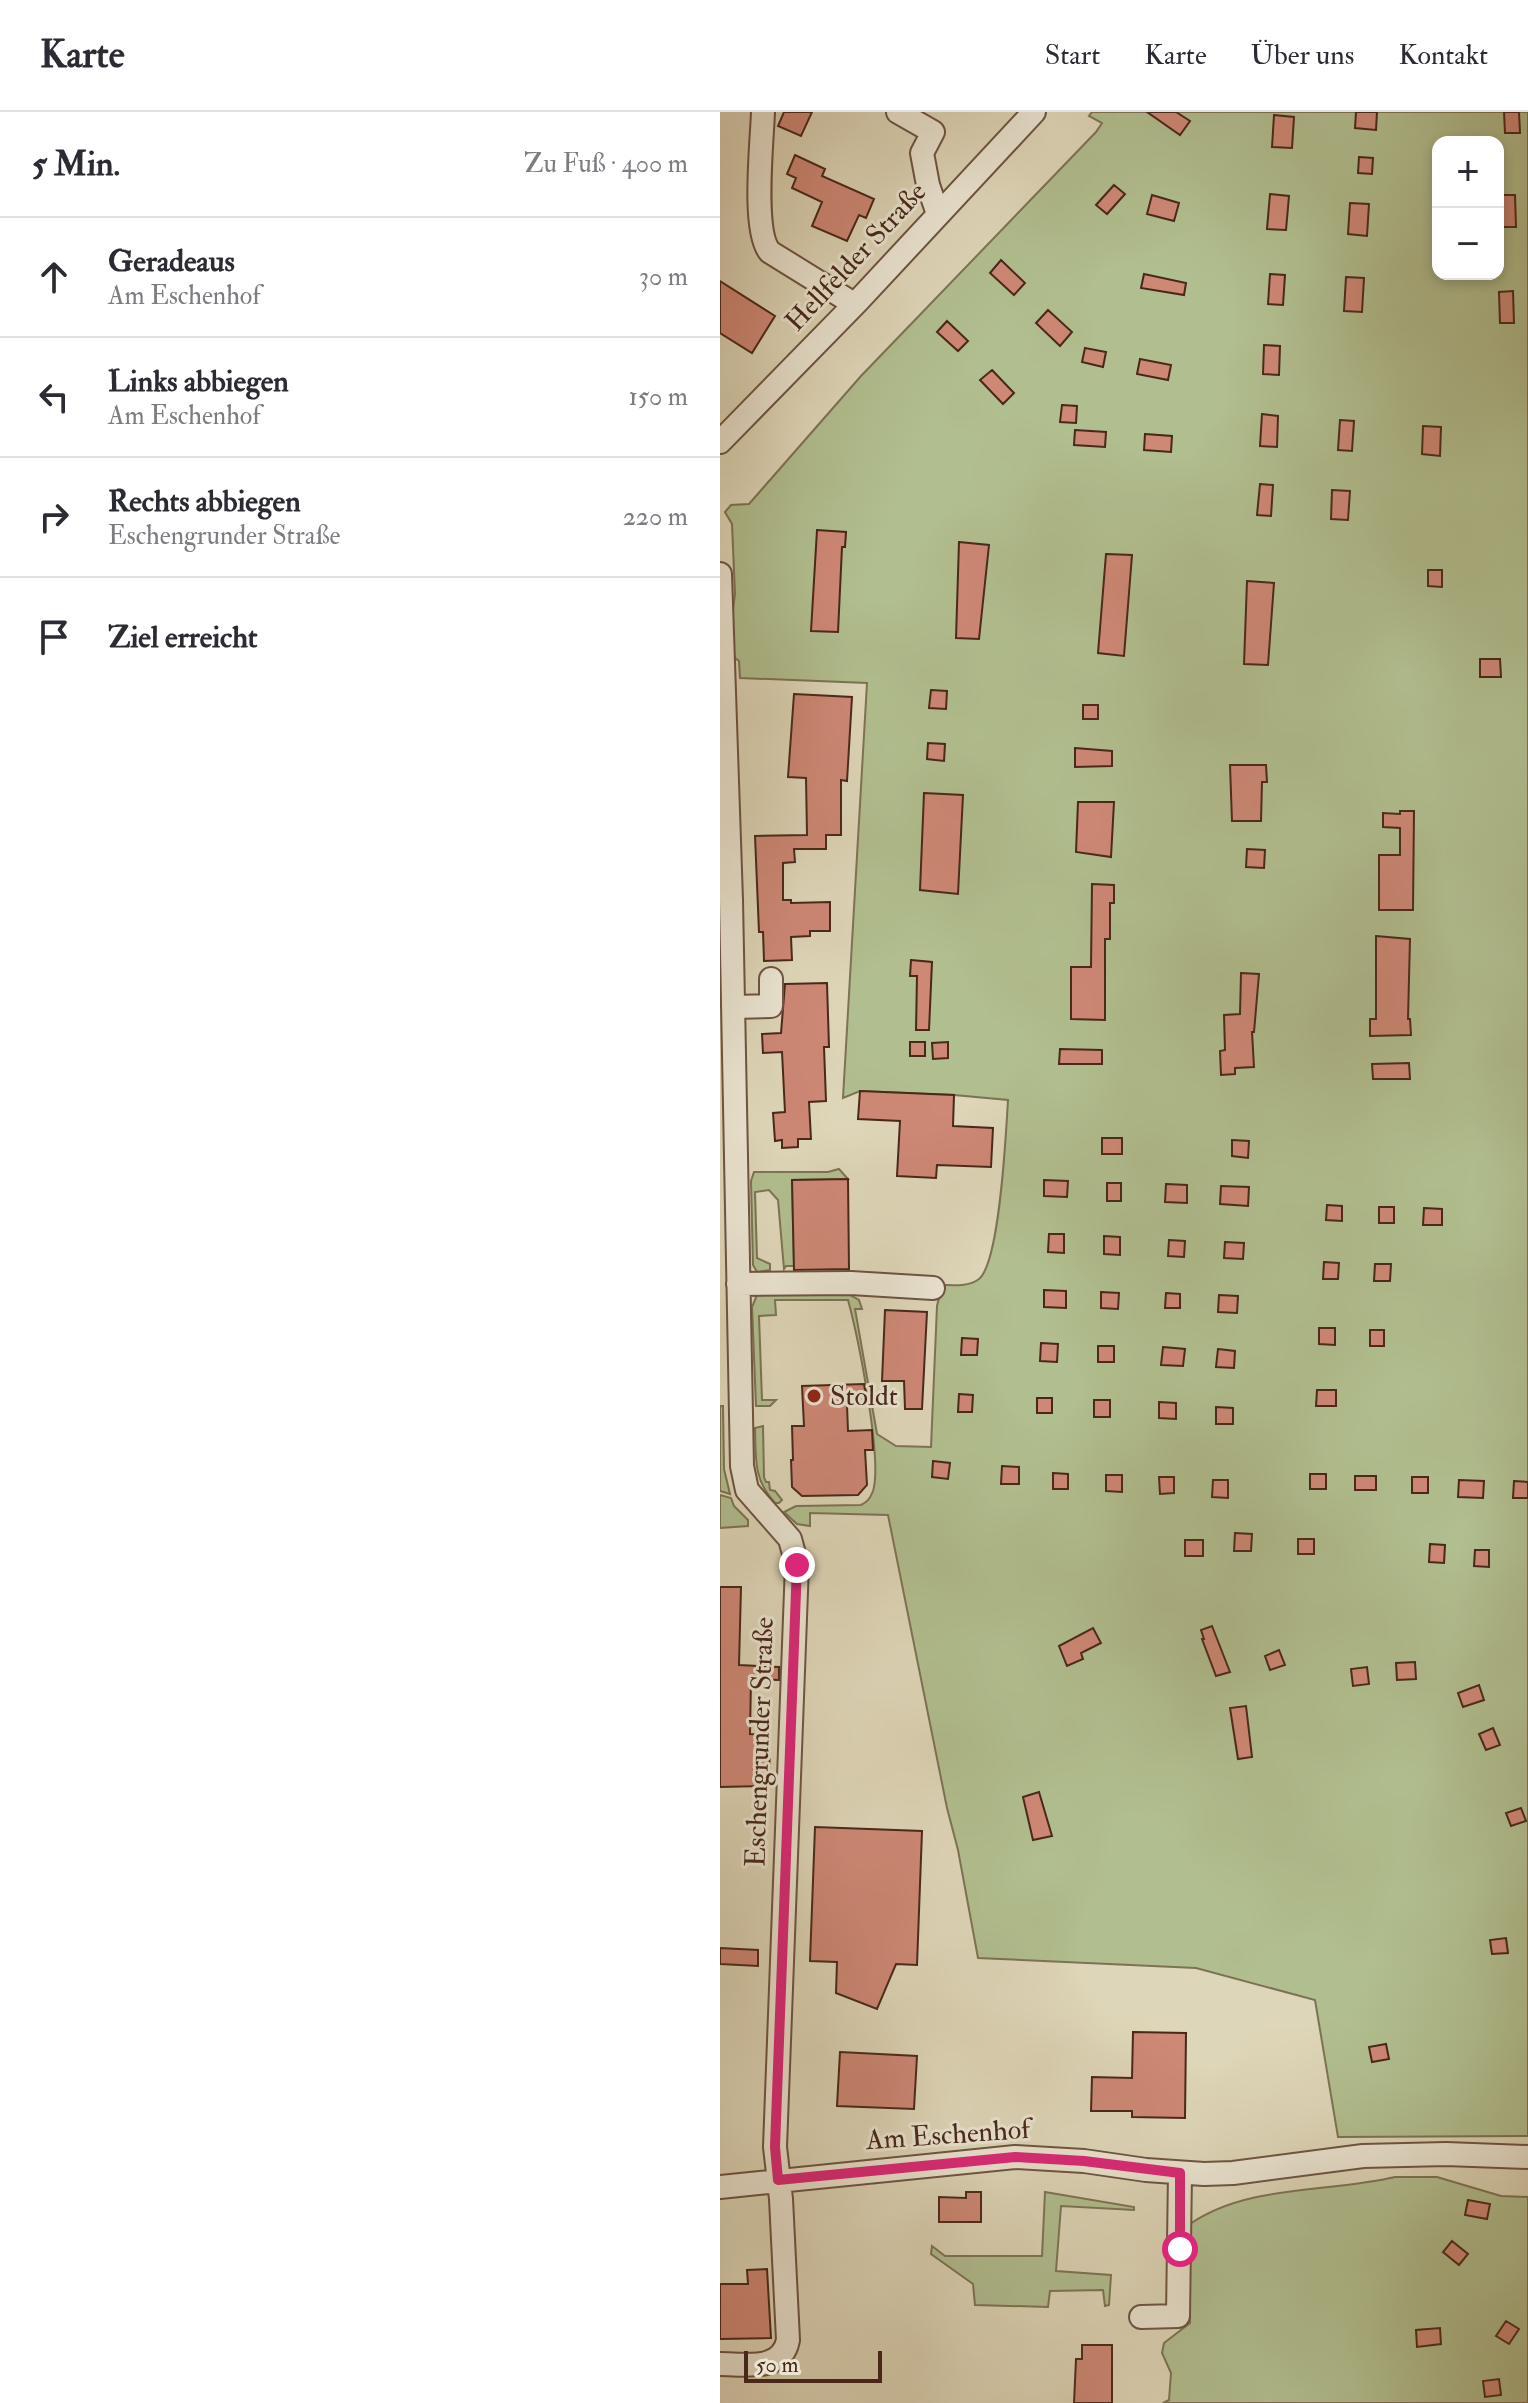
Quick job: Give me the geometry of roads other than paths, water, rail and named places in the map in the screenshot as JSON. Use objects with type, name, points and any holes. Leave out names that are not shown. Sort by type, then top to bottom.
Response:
[{"type":"street","points":[[763,112],[759,208],[764,245],[770,252],[854,304]]},
{"type":"street","points":[[898,112],[933,132],[922,153],[938,214]]},
{"type":"street","name":"Hellfelder Straße","points":[[720,442],[1034,112]]},
{"type":"street","name":"Eschengrunder Straße","points":[[720,574],[742,1466],[744,1482],[758,1506],[790,1539],[797,1565],[775,2147],[787,2345],[781,2357],[769,2363],[720,2364]]},
{"type":"street","points":[[733,1007],[771,1006],[774,991]]},
{"type":"street","points":[[738,1284],[851,1283],[933,1288]]},
{"type":"street","name":"Am Eschenhof","points":[[720,2187],[1015,2157],[1071,2160],[1180,2173],[1233,2173],[1363,2156],[1446,2154],[1528,2157]]},
{"type":"street","points":[[1141,2317],[1178,2316],[1180,2173]]},
{"type":"place","name":"Stoldt","points":[[814,1396]]}]
